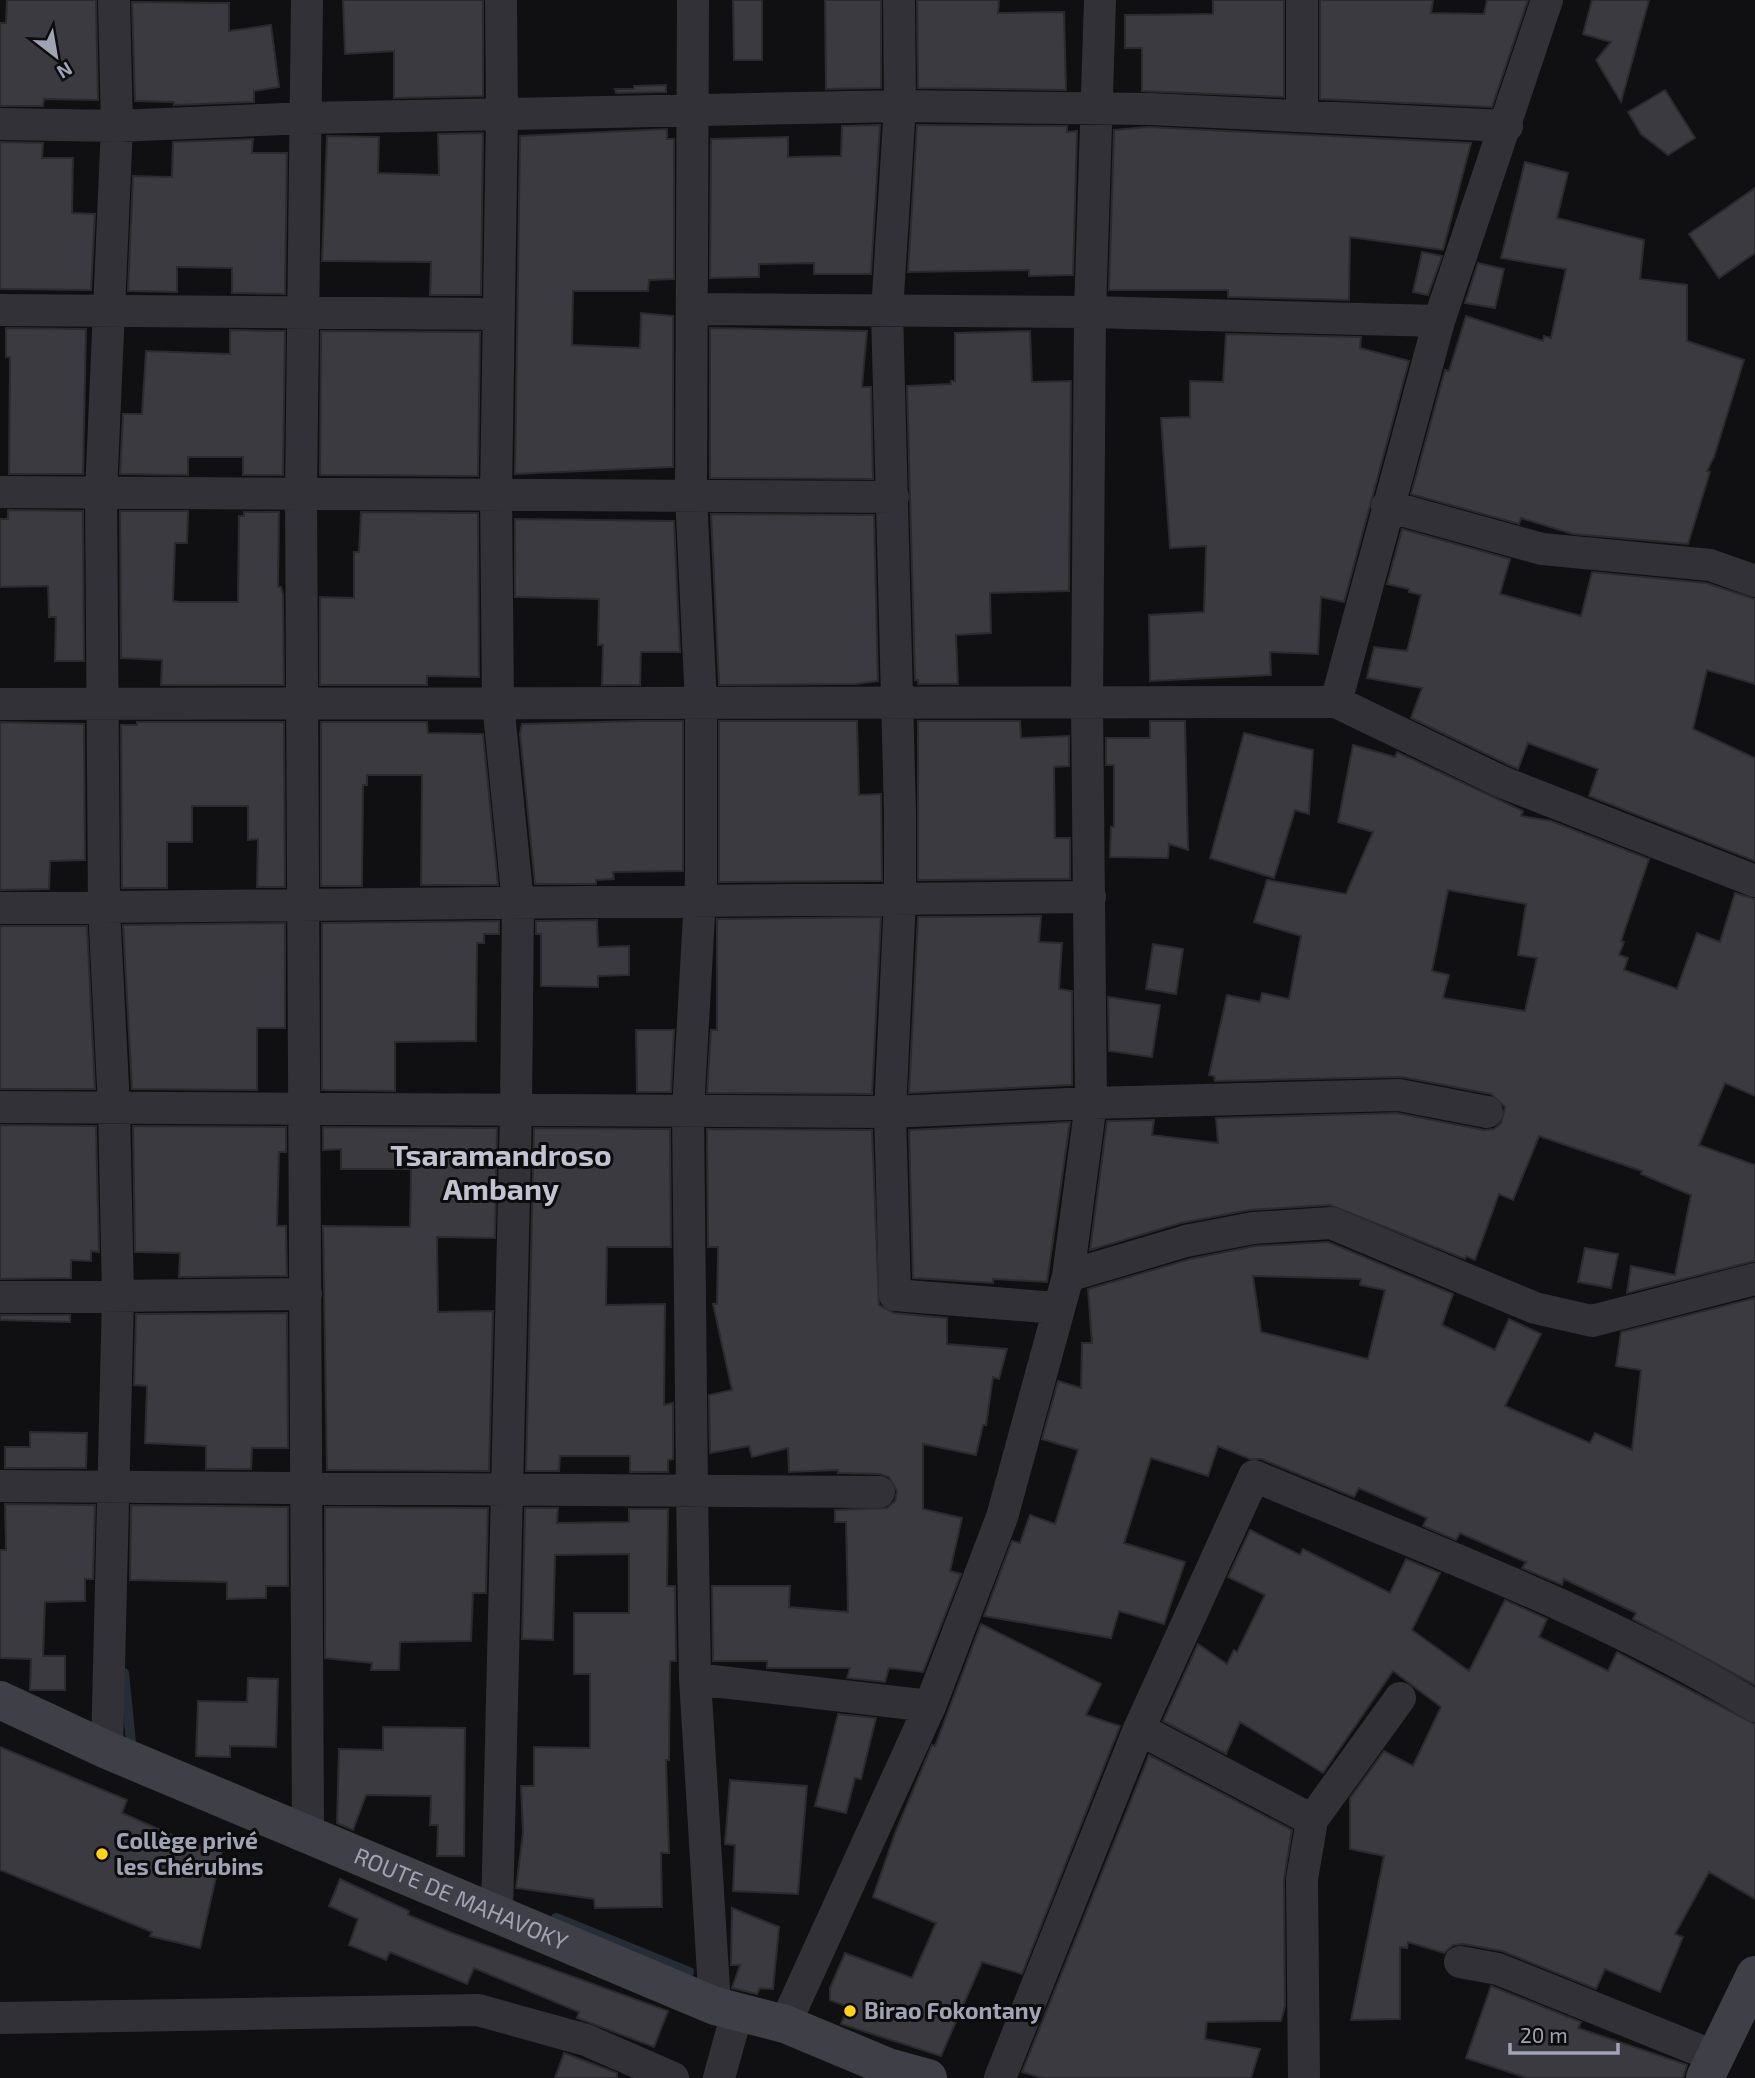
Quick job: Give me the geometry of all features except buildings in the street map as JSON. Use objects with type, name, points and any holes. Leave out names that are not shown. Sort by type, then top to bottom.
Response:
[{"type":"street","points":[[107,1750],[118,1296],[114,1107],[104,907],[101,493],[117,127],[114,0]]},
{"type":"street","points":[[307,0],[301,494],[309,1489],[308,1833]]},
{"type":"street","points":[[497,1912],[516,1110],[518,903],[498,703],[496,494],[502,115],[500,0]]},
{"type":"street","points":[[693,0],[691,495],[701,703],[700,891],[688,1111],[692,1491],[695,1679],[726,2010],[719,2078]]},
{"type":"street","points":[[899,0],[900,106],[887,311],[900,899],[890,1112],[895,1295],[1057,1308]]},
{"type":"street","points":[[785,2024],[930,1706],[1002,1517],[1057,1308],[1068,1276],[1091,1103],[1087,702],[1090,312],[1100,0]]},
{"type":"street","points":[[1301,0],[1302,114]]},
{"type":"street","points":[[1336,702],[1439,321],[1507,126],[1547,0]]},
{"type":"street","points":[[0,124],[117,127],[307,118],[900,106],[1098,110],[1149,108],[1507,126]]},
{"type":"street","points":[[692,309],[1090,312],[1439,321]]},
{"type":"street","points":[[0,310],[497,314]]},
{"type":"street","points":[[0,492],[893,497]]},
{"type":"street","points":[[1388,506],[1542,549],[1710,565],[1755,581]]},
{"type":"street","points":[[0,704],[1336,702],[1502,782],[1749,869]]},
{"type":"street","points":[[0,908],[518,903],[700,891],[900,899],[1090,897]]},
{"type":"street","points":[[0,1107],[890,1112],[1091,1103],[1399,1095],[1487,1112]]},
{"type":"street","points":[[1068,1276],[1186,1241],[1239,1230],[1331,1223],[1535,1308],[1592,1321],[1755,1279]]},
{"type":"street","points":[[0,1297],[306,1294]]},
{"type":"street","points":[[1000,2078],[1139,1729],[1254,1476],[1539,1595],[1703,1674],[1755,1706]]},
{"type":"street","points":[[0,1486],[879,1492]]},
{"type":"street","points":[[695,1679],[930,1706]]},
{"type":"street","points":[[1304,2078],[1302,1879],[1312,1819],[1400,1698]]},
{"type":"street","name":"ROUTE DE MAHAVOKY","points":[[0,1700],[107,1750],[726,2010],[785,2024],[887,2073],[928,2078]]},
{"type":"street","points":[[1139,1729],[1312,1819]]},
{"type":"street","points":[[1460,1962],[1498,1969],[1711,2067],[1755,1975]]},
{"type":"street","points":[[0,2018],[478,2010],[586,2040],[673,2078]]},
{"type":"waterway","points":[[124,1673],[131,1742]]},
{"type":"waterway","points":[[556,1918],[689,1972]]},
{"type":"place","name":"Collège privé les Chérubins","points":[[102,1854]]},
{"type":"place","name":"Birao Fokontany","points":[[850,2011]]},
{"type":"district","name":"Tsaramandroso Ambany","points":[[501,1173]]}]
